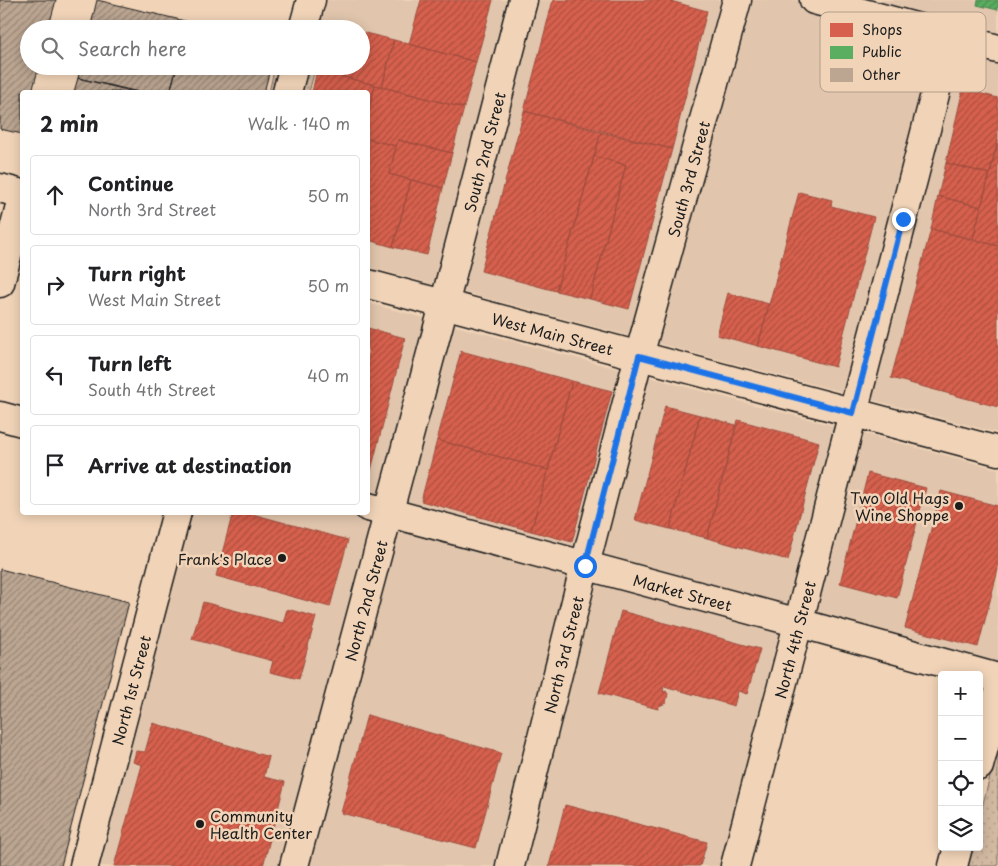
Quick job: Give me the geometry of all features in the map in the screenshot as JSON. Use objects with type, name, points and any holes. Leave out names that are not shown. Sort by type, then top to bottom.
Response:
[{"type":"street","points":[[305,20],[311,0]]},
{"type":"street","name":"South 2nd Street","points":[[444,305],[523,0]]},
{"type":"street","name":"South 3rd Street","points":[[639,356],[737,0]]},
{"type":"street","points":[[814,0],[859,12]]},
{"type":"street","points":[[288,90],[292,75]]},
{"type":"street","name":"North 4th Street","points":[[734,866],[799,623],[936,92]]},
{"type":"street","points":[[0,188],[20,193]]},
{"type":"street","points":[[0,283],[20,206]]},
{"type":"street","name":"West Main Street","points":[[370,285],[998,451]]},
{"type":"street","name":"North 2nd Street","points":[[294,866],[378,510],[444,305]]},
{"type":"street","name":"North 3rd Street","points":[[510,866],[639,356]]},
{"type":"street","points":[[0,416],[20,421]]},
{"type":"street","name":"Market Street","points":[[378,510],[998,678]]},
{"type":"street","name":"North 1st Street","points":[[84,866],[176,515]]},
{"type":"street","points":[[980,761],[998,695]]},
{"type":"street","points":[[953,866],[957,851]]},
{"type":"shaded area","points":[[308,0],[998,0],[998,433],[370,268],[370,90],[324,90],[328,75],[370,75],[370,20],[302,20]]},
{"type":"shaded area","points":[[273,75],[314,75],[310,90],[269,90]]},
{"type":"shaded area","points":[[370,304],[998,469],[998,681],[983,677],[983,671],[960,671],[794,628],[732,866],[85,866],[175,515],[370,515]]},
{"type":"shaded area","points":[[998,746],[998,866],[967,866],[971,851],[983,851],[983,804]]},
{"type":"building: Shops","points":[[421,0],[493,0],[476,62],[409,44]]},
{"type":"building: Shops","points":[[553,0],[667,0],[707,11],[672,149],[524,111]]},
{"type":"building: Shops","points":[[370,34],[394,40],[382,87],[336,75],[370,75]]},
{"type":"building: Shops","points":[[394,40],[476,62],[464,108],[382,87]]},
{"type":"building: Shops","points":[[316,75],[336,75],[375,85],[370,106],[370,90],[312,90]]},
{"type":"building: Shops","points":[[375,85],[464,108],[452,153],[398,140],[396,146],[370,140],[370,106]]},
{"type":"building: Shops","points":[[962,92],[975,92],[998,98],[998,140],[990,174],[946,163]]},
{"type":"building: Shops","points":[[524,111],[601,132],[556,291],[481,271]]},
{"type":"building: Shops","points":[[601,132],[672,149],[629,309],[590,299],[626,165],[594,156]]},
{"type":"building: Shops","points":[[370,140],[396,146],[389,174],[411,180],[393,247],[370,241]]},
{"type":"building: Shops","points":[[398,140],[452,153],[443,188],[389,174]]},
{"type":"building: Shops","points":[[998,140],[998,246],[973,239]]},
{"type":"building: Shops","points":[[594,156],[626,165],[590,299],[556,291]]},
{"type":"building: Shops","points":[[946,163],[990,174],[981,207],[938,196]]},
{"type":"building: Shops","points":[[411,180],[443,188],[427,255],[393,247]]},
{"type":"building: Shops","points":[[799,192],[832,200],[831,206],[874,217],[835,367],[758,346]]},
{"type":"building: Shops","points":[[938,196],[981,207],[973,239],[931,229]]},
{"type":"building: Shops","points":[[931,229],[998,246],[998,407],[891,378]]},
{"type":"building: Shops","points":[[728,293],[769,304],[758,346],[717,335]]},
{"type":"building: Shops","points":[[370,329],[405,338],[370,474]]},
{"type":"building: Shops","points":[[461,351],[572,381],[548,470],[437,440]]},
{"type":"building: Shops","points":[[572,381],[612,391],[572,542],[531,531]]},
{"type":"building: Shops","points":[[665,406],[700,415],[670,529],[635,520]]},
{"type":"building: Shops","points":[[700,415],[736,425],[707,538],[670,529]]},
{"type":"building: Shops","points":[[738,420],[819,442],[788,560],[707,538]]},
{"type":"building: Shops","points":[[437,440],[548,470],[531,531],[421,501]]},
{"type":"building: Shops","points":[[868,473],[926,488],[897,598],[840,583]]},
{"type":"building: Shops","points":[[941,491],[998,506],[998,570],[978,647],[905,628]]},
{"type":"building: Shops","name":"Frank's Place","points":[[232,515],[256,515],[348,540],[330,607],[216,576]]},
{"type":"building: Shops","points":[[203,602],[283,623],[287,609],[316,617],[299,679],[270,672],[273,661],[192,639]]},
{"type":"building: Shops","points":[[621,611],[760,649],[747,694],[738,691],[734,706],[664,686],[663,692],[666,691],[668,694],[666,703],[659,706],[658,709],[599,693]]},
{"type":"building: Shops","points":[[367,715],[501,753],[476,848],[341,813]]},
{"type":"building: Shops","name":"Community Health Center","points":[[153,723],[269,757],[264,777],[285,782],[263,866],[114,866],[142,765],[133,762],[136,751],[145,752]]},
{"type":"building: Shops","points":[[565,805],[707,842],[700,866],[549,866]]},
{"type":"building: Public","points":[[978,0],[998,0],[998,10],[977,5]]},
{"type":"building: Other","points":[[0,0],[56,0],[50,20],[20,20],[20,75],[37,75],[33,90],[20,90],[20,134],[0,129]]},
{"type":"building: Other","points":[[97,0],[181,20],[92,20]]},
{"type":"building: Other","points":[[79,75],[175,75],[171,90],[130,90],[78,78]]},
{"type":"building: Other","points":[[175,75],[269,75],[265,90],[171,90]]},
{"type":"building: Other","points":[[78,78],[127,90],[75,90]]},
{"type":"building: Other","points":[[0,569],[129,602],[61,866],[0,866]]},
{"type":"place","name":"Two Old Hags Wine Shoppe","points":[[959,506]]},
{"type":"place","name":"Frank's Place","points":[[282,558]]},
{"type":"place","name":"Community Health Center","points":[[200,824]]},
{"type":"route","points":[[585,566],[639,356],[853,413],[903,219]]}]
